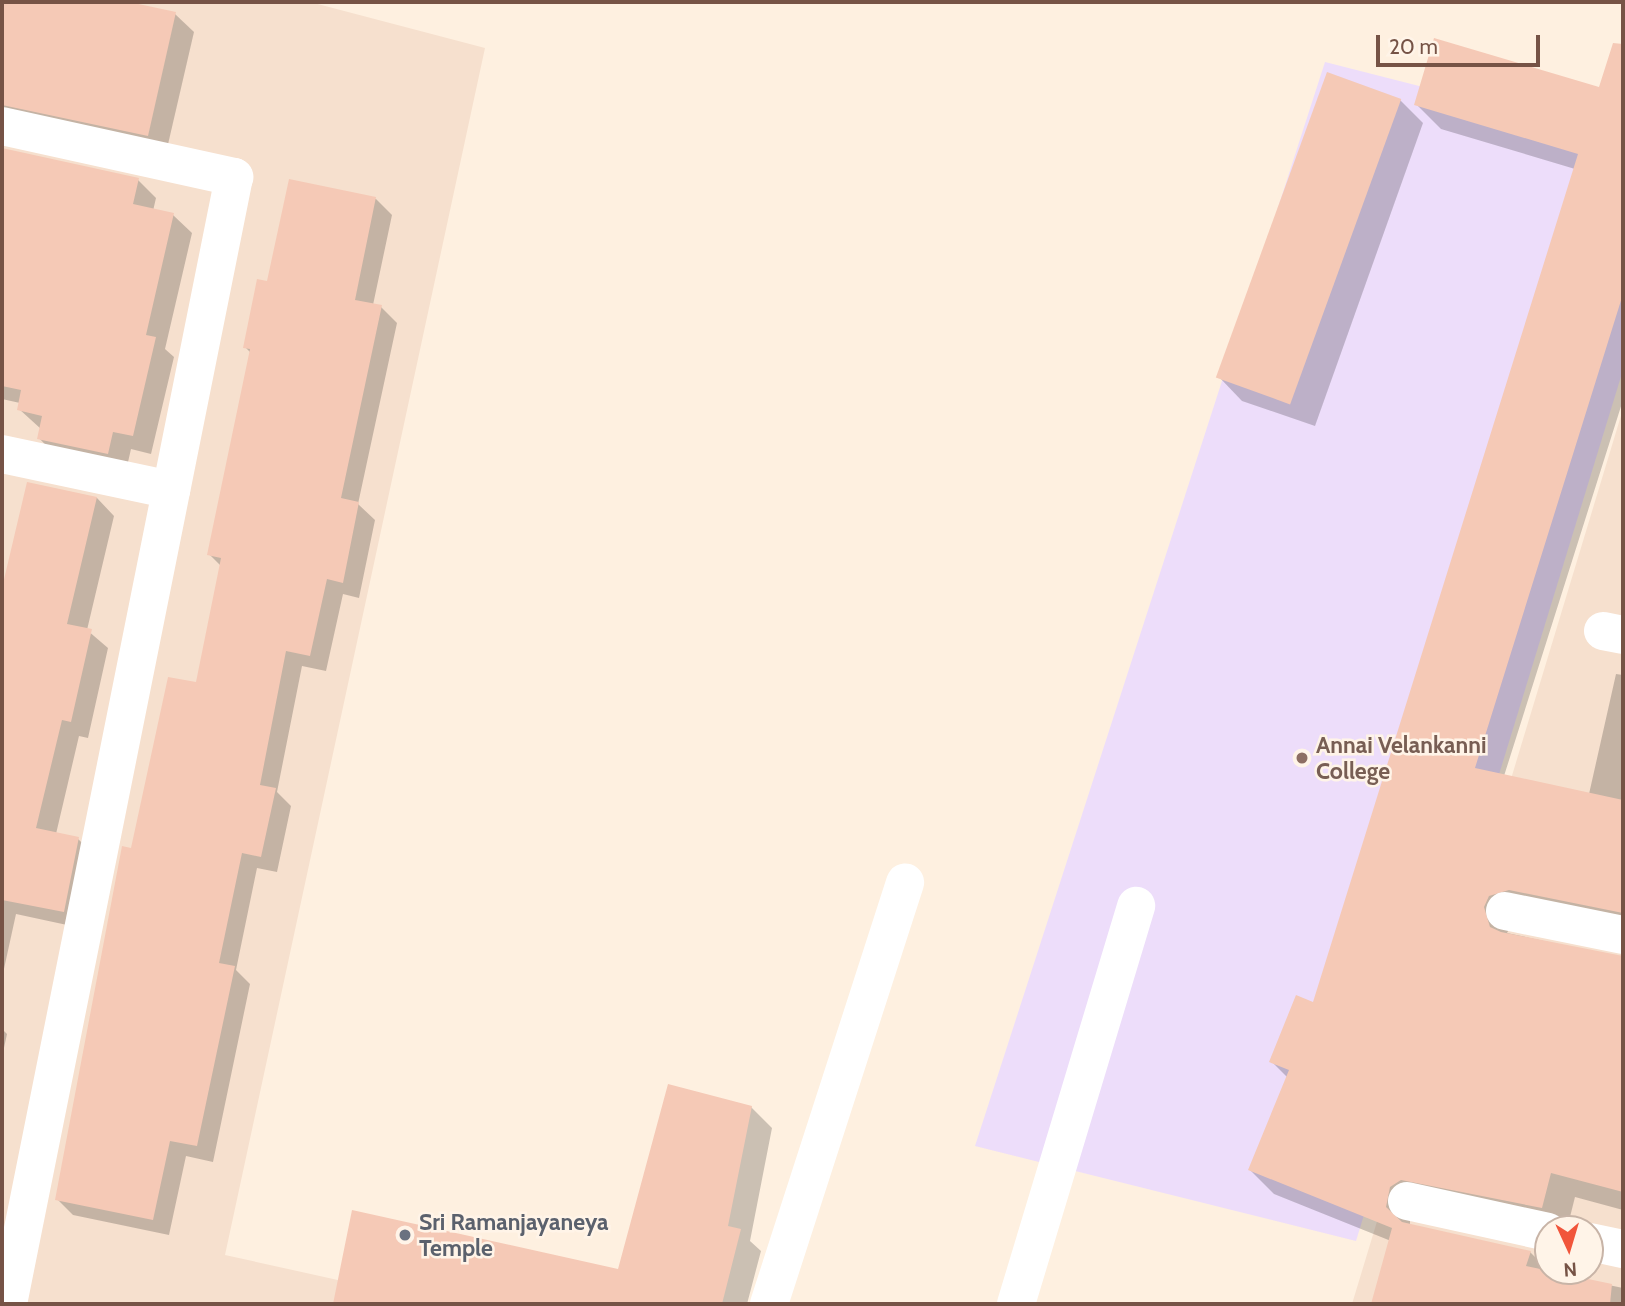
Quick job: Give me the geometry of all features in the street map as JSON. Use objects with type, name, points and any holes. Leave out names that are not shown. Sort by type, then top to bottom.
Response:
[{"type":"street","points":[[2,126],[234,177],[8,1304]]},
{"type":"street","points":[[2,454],[171,490]]},
{"type":"street","points":[[769,1304],[905,882]]},
{"type":"street","points":[[1016,1304],[1136,906]]},
{"type":"street","points":[[1505,911],[1623,935]]},
{"type":"street","points":[[1407,1201],[1534,1230]]},
{"type":"street","points":[[1604,1245],[1623,1249]]},
{"type":"shaded area","points":[[2,2],[310,2],[485,48],[225,1255],[446,1304],[2,1304]]},
{"type":"shaded area","name":"Annai Velankanni College","points":[[1325,62],[1623,138],[1623,370],[1356,1241],[975,1146]]},
{"type":"shaded area","points":[[1623,409],[1623,1304],[1352,1304]]},
{"type":"building","points":[[2,2],[129,2],[176,12],[148,136],[2,105]]},
{"type":"building","points":[[1434,38],[1599,87],[1613,43],[1623,44],[1623,294],[1475,768],[1623,800],[1623,913],[1509,890],[1489,896],[1484,907],[1490,927],[1501,932],[1623,956],[1623,1192],[1551,1173],[1542,1208],[1401,1180],[1390,1187],[1386,1207],[1402,1222],[1531,1251],[1526,1266],[1534,1268],[1534,1285],[1612,1284],[1610,1304],[1371,1304],[1392,1228],[1248,1170],[1289,1070],[1269,1062],[1296,995],[1313,1002],[1578,154],[1414,105]]},
{"type":"building","points":[[1327,72],[1401,99],[1290,404],[1216,377]]},
{"type":"building","points":[[2,148],[139,178],[133,204],[174,213],[146,335],[156,337],[133,436],[113,432],[108,454],[37,439],[42,416],[17,410],[21,390],[2,386]]},
{"type":"building","points":[[289,179],[376,197],[355,300],[382,305],[341,498],[359,502],[343,583],[327,579],[310,656],[286,651],[260,785],[276,788],[261,857],[242,853],[219,963],[235,966],[197,1146],[170,1141],[153,1220],[55,1200],[122,846],[131,848],[168,677],[196,682],[221,558],[207,555],[250,349],[243,348],[257,279],[267,281]]},
{"type":"building","points":[[27,482],[97,497],[67,624],[92,629],[71,722],[62,720],[36,828],[79,837],[64,912],[2,900],[2,588]]},
{"type":"building","points":[[668,1084],[752,1106],[728,1226],[741,1229],[722,1304],[333,1304],[352,1210],[618,1269]]},
{"type":"place","name":"Annai Velankanni College","points":[[1302,758]]},
{"type":"place","name":"Sri Ramanjayaneya Temple","points":[[405,1235]]}]
